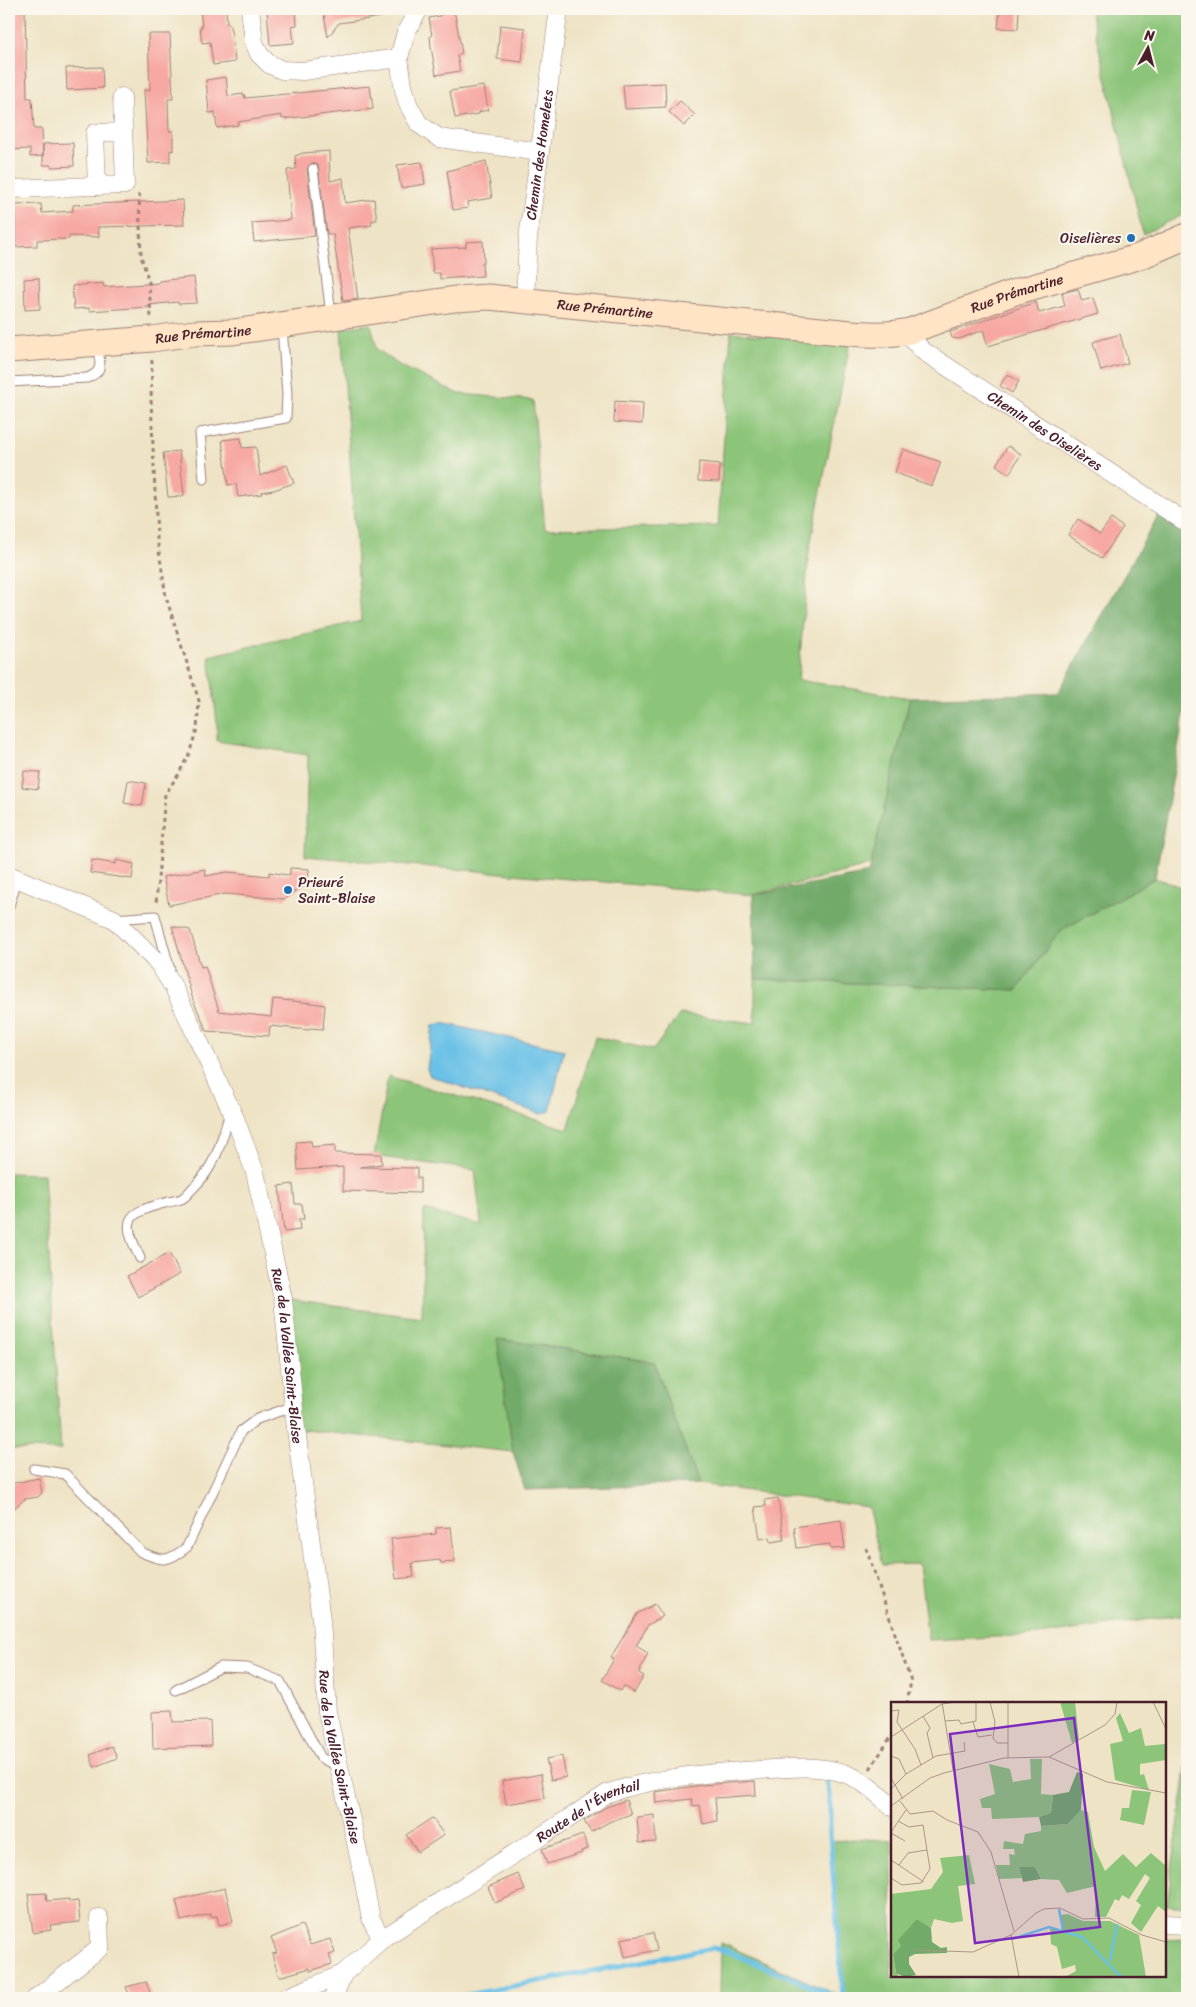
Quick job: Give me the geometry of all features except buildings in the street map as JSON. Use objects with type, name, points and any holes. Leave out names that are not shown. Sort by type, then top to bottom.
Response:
[{"type":"street","points":[[250,9],[254,42],[259,54],[268,64],[282,70],[303,71],[399,58]]},
{"type":"street","points":[[419,9],[406,32],[399,58],[402,86],[408,104],[419,124],[439,138],[540,152]]},
{"type":"street","name":"Chemin des Homelets","points":[[524,300],[528,238],[559,9]]},
{"type":"street","points":[[9,189],[124,185],[122,97]]},
{"type":"street","points":[[97,186],[95,133],[123,132]]},
{"type":"street","name":"Rue Prémartine","points":[[9,350],[152,339],[195,333],[233,332],[331,316],[455,299],[488,297],[879,335],[910,331],[1015,292],[1142,256],[1187,236]]},
{"type":"street","name":"Chemin des Oiselières","points":[[910,331],[913,340],[923,351],[1187,522]]},
{"type":"street","name":"Rue de la Vallée Saint-Blaise","points":[[13,877],[114,919],[159,964],[174,988],[231,1109],[255,1172],[283,1299],[294,1406],[321,1620],[326,1712],[357,1847],[371,1920],[382,1939]]},
{"type":"street","name":"Route de l'Éventail","points":[[333,1998],[343,1974],[382,1939],[608,1793],[635,1784],[691,1774],[796,1767],[821,1768],[846,1774],[861,1782],[891,1806]]},
{"type":"street","points":[[38,1998],[36,1998],[100,1948],[99,1918]]},
{"type":"street","points":[[1166,1924],[1187,1925]]},
{"type":"street","points":[[285,1998],[343,1974]]},
{"type":"lane","points":[[314,169],[331,316]]},
{"type":"lane","points":[[204,479],[200,433],[286,418],[285,351],[281,324]]},
{"type":"lane","points":[[9,382],[86,378],[96,374],[100,368],[97,343]]},
{"type":"lane","points":[[9,906],[13,877]]},
{"type":"lane","points":[[114,919],[155,916],[174,988]]},
{"type":"lane","points":[[140,1258],[131,1239],[128,1225],[132,1215],[144,1208],[183,1198],[206,1176],[216,1158],[231,1109]]},
{"type":"lane","points":[[34,1469],[65,1474],[141,1552],[157,1559],[174,1557],[187,1547],[241,1431],[257,1419],[294,1406]]},
{"type":"lane","points":[[176,1690],[221,1667],[247,1668],[280,1681],[321,1758],[339,1767]]},
{"type":"path","points":[[124,185],[139,186],[141,256],[149,282],[152,339],[151,400],[157,538],[166,597],[199,701],[197,729],[189,754],[178,776],[164,794],[155,916]]},
{"type":"path","points":[[866,1548],[911,1681],[907,1702]]},
{"type":"path","points":[[861,1782],[891,1737]]},
{"type":"green space","points":[[1091,9],[1187,9],[1187,213],[1143,234],[1092,19]]},
{"type":"green space","points":[[371,324],[377,349],[399,365],[459,394],[533,400],[545,529],[718,526],[731,332],[850,344],[809,551],[798,680],[910,698],[871,865],[753,895],[305,856],[308,755],[217,741],[217,723],[209,656],[361,621],[341,328]]},
{"type":"green space","points":[[1163,507],[1187,523],[1187,697],[1155,878],[1060,931],[1017,990],[755,979],[753,895],[869,873],[910,698],[1058,693]]},
{"type":"green space","points":[[1155,878],[1187,889],[1187,1614],[1039,1635],[928,1640],[919,1564],[882,1565],[868,1507],[698,1484],[654,1362],[498,1339],[513,1452],[296,1429],[283,1299],[422,1318],[424,1210],[481,1225],[475,1170],[374,1156],[388,1076],[568,1129],[595,1037],[653,1050],[680,1014],[755,1023],[755,979],[1017,990],[1060,931]]},
{"type":"green space","points":[[9,1173],[44,1174],[61,1450],[9,1449]]},
{"type":"green space","points":[[497,1339],[654,1362],[698,1484],[525,1490],[513,1452]]},
{"type":"green space","points":[[1187,1763],[1187,1907],[1167,1905]]},
{"type":"green space","points":[[852,1839],[891,1840],[891,1977],[1166,1977],[1166,1940],[1187,1939],[1187,1998],[845,1998],[831,1842]]},
{"type":"green space","points":[[721,1943],[844,1998],[720,1998]]},
{"type":"water","points":[[442,1023],[564,1050],[550,1111],[541,1114],[430,1076],[427,1069],[433,1026]]},
{"type":"waterway","points":[[826,1778],[830,1794],[830,1835],[843,1998]]},
{"type":"waterway","points":[[451,1998],[713,1948],[727,1951],[839,1998]]},
{"type":"place","name":"Oiselières","points":[[1131,238]]},
{"type":"place","name":"Prieuré Saint-Blaise","points":[[288,890]]}]
